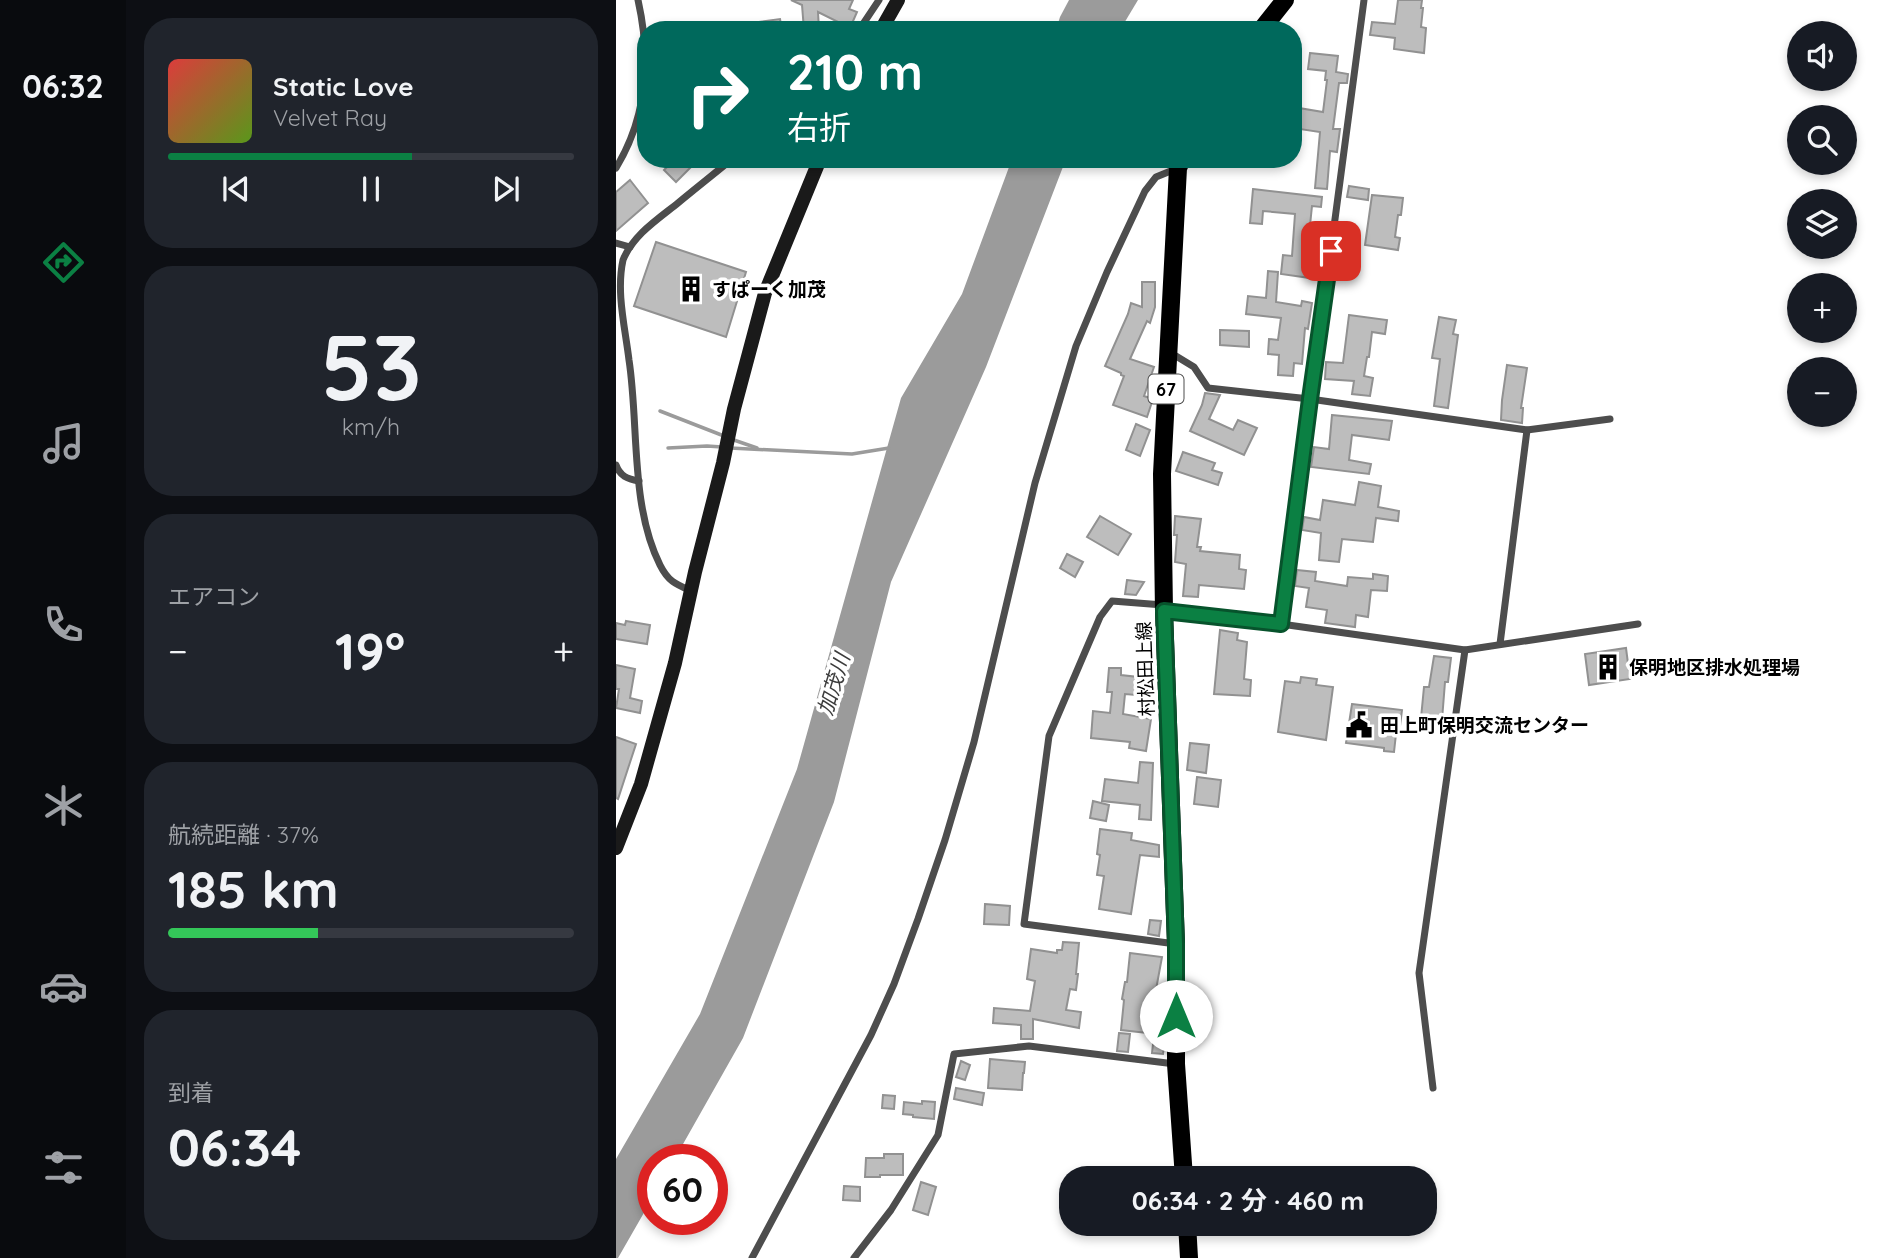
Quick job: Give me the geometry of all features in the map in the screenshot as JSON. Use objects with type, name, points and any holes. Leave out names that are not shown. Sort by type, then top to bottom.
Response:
[{"type":"main road","points":[[1268,21],[1285,0]]},
{"type":"main road","name":"村松田上線","points":[[1180,168],[1167,350],[1162,474],[1176,944],[1176,1064],[1183,1166]]},
{"type":"main road","points":[[1188,1236],[1189,1258]]},
{"type":"street","points":[[638,0],[641,21]]},
{"type":"street","points":[[865,21],[879,0]]},
{"type":"street","points":[[886,21],[898,0]]},
{"type":"street","points":[[1281,624],[1364,0]]},
{"type":"street","points":[[616,168],[628,148],[637,120]]},
{"type":"street","points":[[691,592],[672,583],[659,564],[647,528],[639,481],[629,359],[617,308],[618,279],[622,261],[643,231],[721,168]]},
{"type":"street","points":[[616,848],[641,784],[675,663],[734,409],[765,293],[816,168]]},
{"type":"street","points":[[752,1258],[871,1035],[899,971],[945,839],[974,742],[1035,484],[1076,346],[1145,191],[1156,177],[1171,168]]},
{"type":"street","points":[[616,243],[630,247]]},
{"type":"street","points":[[1167,350],[1194,367],[1208,388],[1310,399],[1527,430],[1610,419]]},
{"type":"street","points":[[1500,644],[1527,430]]},
{"type":"street","points":[[616,465],[624,477],[639,481]]},
{"type":"street","points":[[1176,944],[1024,924],[1049,736],[1100,617],[1112,601],[1465,650],[1638,624]]},
{"type":"street","points":[[1433,1088],[1419,973],[1465,650]]},
{"type":"street","points":[[854,1258],[891,1210],[938,1135],[954,1054],[1029,1046],[1176,1064]]},
{"type":"water","points":[[1069,0],[1138,0],[1125,21],[1059,21]]},
{"type":"water","name":"加茂川","points":[[1009,168],[1063,168],[986,367],[891,582],[834,802],[743,1038],[683,1144],[637,1144],[637,1225],[616,1258],[616,1159],[700,1014],[797,769],[901,398],[962,294]]},
{"type":"building","points":[[791,0],[853,0],[849,9],[857,12],[853,21],[836,21],[818,12],[818,21],[803,21],[802,5]]},
{"type":"building","points":[[1398,0],[1422,0],[1421,27],[1426,28],[1424,53],[1394,49],[1395,38],[1370,35],[1372,22],[1395,24]]},
{"type":"building","points":[[1310,53],[1338,56],[1336,72],[1348,74],[1347,83],[1339,83],[1333,129],[1340,129],[1337,152],[1330,151],[1327,189],[1315,188],[1320,132],[1302,129],[1302,108],[1323,112],[1326,71],[1308,69]]},
{"type":"building","points":[[666,168],[690,168],[676,182],[664,170]]},
{"type":"building","points":[[630,180],[648,203],[616,231],[616,192]]},
{"type":"building","points":[[1349,186],[1369,189],[1368,200],[1347,197]]},
{"type":"building","points":[[1253,189],[1322,197],[1321,207],[1312,206],[1309,235],[1320,236],[1319,252],[1313,251],[1310,278],[1281,274],[1283,255],[1292,256],[1295,214],[1263,211],[1262,224],[1250,223]]},
{"type":"building","points":[[1372,195],[1403,198],[1395,237],[1400,238],[1398,250],[1365,245]]},
{"type":"building","name":"すぱーく加茂","points":[[656,242],[746,272],[726,337],[634,306]]},
{"type":"building","points":[[1268,271],[1278,272],[1276,302],[1301,306],[1302,301],[1312,303],[1308,329],[1305,328],[1302,364],[1294,363],[1293,376],[1278,375],[1279,355],[1268,354],[1269,339],[1278,340],[1281,318],[1246,314],[1248,296],[1266,298]]},
{"type":"building","points":[[1142,282],[1155,282],[1155,307],[1150,323],[1147,321],[1130,359],[1154,367],[1144,396],[1153,399],[1147,417],[1113,405],[1124,376],[1105,366],[1131,303],[1142,307]]},
{"type":"building","points":[[1349,315],[1387,320],[1385,334],[1372,332],[1364,376],[1373,378],[1370,396],[1352,394],[1354,381],[1325,379],[1326,362],[1343,363]]},
{"type":"building","points":[[1439,317],[1456,320],[1453,334],[1458,335],[1448,408],[1434,406],[1440,359],[1432,358]]},
{"type":"building","points":[[1220,330],[1249,331],[1249,347],[1220,345]]},
{"type":"building","points":[[1507,365],[1527,368],[1521,408],[1522,423],[1501,420]]},
{"type":"building","points":[[1205,393],[1220,395],[1209,419],[1233,430],[1238,420],[1257,428],[1244,455],[1190,431]]},
{"type":"building","points":[[1332,415],[1392,421],[1389,440],[1352,435],[1349,460],[1371,464],[1369,474],[1311,467],[1314,447],[1329,449]]},
{"type":"building","points":[[1136,424],[1150,430],[1140,456],[1126,450]]},
{"type":"building","points":[[1183,452],[1215,463],[1212,470],[1222,473],[1218,485],[1176,471]]},
{"type":"building","points":[[1359,482],[1381,486],[1378,507],[1399,511],[1398,521],[1376,518],[1373,542],[1342,539],[1339,562],[1319,560],[1321,533],[1302,530],[1304,517],[1320,520],[1323,500],[1355,505]]},
{"type":"building","points":[[1100,516],[1131,534],[1118,555],[1087,537]]},
{"type":"building","points":[[1175,516],[1201,519],[1197,547],[1201,547],[1200,551],[1240,555],[1239,569],[1246,570],[1244,589],[1199,585],[1198,597],[1183,596],[1186,564],[1175,562]]},
{"type":"building","points":[[1067,554],[1083,562],[1075,577],[1060,568]]},
{"type":"building","points":[[1297,570],[1316,572],[1315,581],[1347,586],[1348,577],[1373,579],[1373,574],[1388,576],[1387,591],[1371,590],[1368,617],[1356,615],[1355,627],[1325,623],[1327,610],[1306,607],[1309,588],[1295,586]]},
{"type":"building","points":[[1127,580],[1144,582],[1136,595],[1125,594]]},
{"type":"building","points":[[626,621],[650,625],[647,644],[616,639],[616,623],[625,625]]},
{"type":"building","points":[[1220,630],[1238,633],[1237,640],[1247,642],[1244,679],[1251,680],[1250,696],[1214,694]]},
{"type":"building","name":"保明地区排水処理場","points":[[1626,648],[1630,679],[1589,685],[1585,654]]},
{"type":"building","points":[[1434,656],[1451,658],[1448,682],[1445,682],[1442,720],[1421,718],[1424,687],[1429,687]]},
{"type":"building","points":[[616,665],[635,669],[630,698],[642,701],[640,713],[616,708],[619,689],[616,689]]},
{"type":"building","points":[[1109,668],[1121,668],[1121,675],[1138,677],[1136,695],[1125,694],[1123,714],[1151,719],[1146,751],[1129,748],[1130,742],[1091,738],[1093,711],[1110,713],[1112,692],[1107,692]]},
{"type":"building","points":[[1301,677],[1317,679],[1316,685],[1333,687],[1326,740],[1278,732],[1285,681],[1300,683]]},
{"type":"building","points":[[1352,704],[1402,710],[1394,752],[1346,743]]},
{"type":"building","points":[[616,737],[636,744],[618,799],[616,798]]},
{"type":"building","points":[[1190,743],[1209,745],[1206,773],[1187,770]]},
{"type":"building","points":[[1140,762],[1153,763],[1151,820],[1139,819],[1140,805],[1102,801],[1105,779],[1138,783]]},
{"type":"building","points":[[1197,777],[1221,780],[1218,807],[1194,804]]},
{"type":"building","points":[[1093,801],[1109,805],[1106,821],[1090,818]]},
{"type":"building","points":[[1100,829],[1132,833],[1131,840],[1159,845],[1159,857],[1140,855],[1131,914],[1099,909],[1104,876],[1097,875]]},
{"type":"building","points":[[985,904],[1010,906],[1009,925],[984,924]]},
{"type":"building","points":[[1150,920],[1161,921],[1159,936],[1148,934]]},
{"type":"building","points":[[1063,942],[1079,943],[1076,990],[1070,989],[1066,1010],[1081,1012],[1079,1028],[1033,1019],[1033,1039],[1021,1039],[1021,1025],[993,1023],[994,1008],[1030,1011],[1035,981],[1027,979],[1031,949],[1057,953],[1057,950],[1062,950]]},
{"type":"building","points":[[1130,953],[1162,957],[1155,995],[1161,996],[1156,1034],[1121,1030],[1122,999]]},
{"type":"building","points":[[1119,1033],[1130,1034],[1128,1052],[1117,1051]]},
{"type":"building","points":[[1154,1035],[1165,1036],[1163,1054],[1152,1053]]},
{"type":"building","points":[[990,1059],[1025,1062],[1022,1090],[988,1088]]},
{"type":"building","points":[[961,1061],[970,1065],[965,1080],[956,1077]]},
{"type":"building","points":[[956,1088],[984,1093],[982,1105],[954,1099]]},
{"type":"building","points":[[883,1095],[895,1096],[894,1109],[882,1108]]},
{"type":"building","points":[[922,1101],[935,1102],[934,1119],[903,1114],[904,1102],[922,1104]]},
{"type":"building","points":[[884,1154],[903,1154],[903,1175],[865,1177],[866,1158],[884,1158]]},
{"type":"building","points":[[921,1182],[936,1187],[928,1215],[913,1210]]},
{"type":"building","points":[[844,1186],[860,1187],[860,1201],[843,1200]]},
{"type":"waterway","points":[[660,411],[724,436]]},
{"type":"waterway","points":[[731,439],[757,448]]},
{"type":"waterway","points":[[668,448],[722,447]]},
{"type":"waterway","points":[[730,448],[852,454],[889,448]]},
{"type":"place","name":"すぱーく加茂","points":[[691,289]]},
{"type":"place","name":"保明地区排水処理場","points":[[1608,667]]},
{"type":"place","name":"田上町保明交流センター","points":[[1359,725]]},
{"type":"route","points":[[1176,1016],[1176,944],[1164,611],[1281,624],[1331,251]]}]
